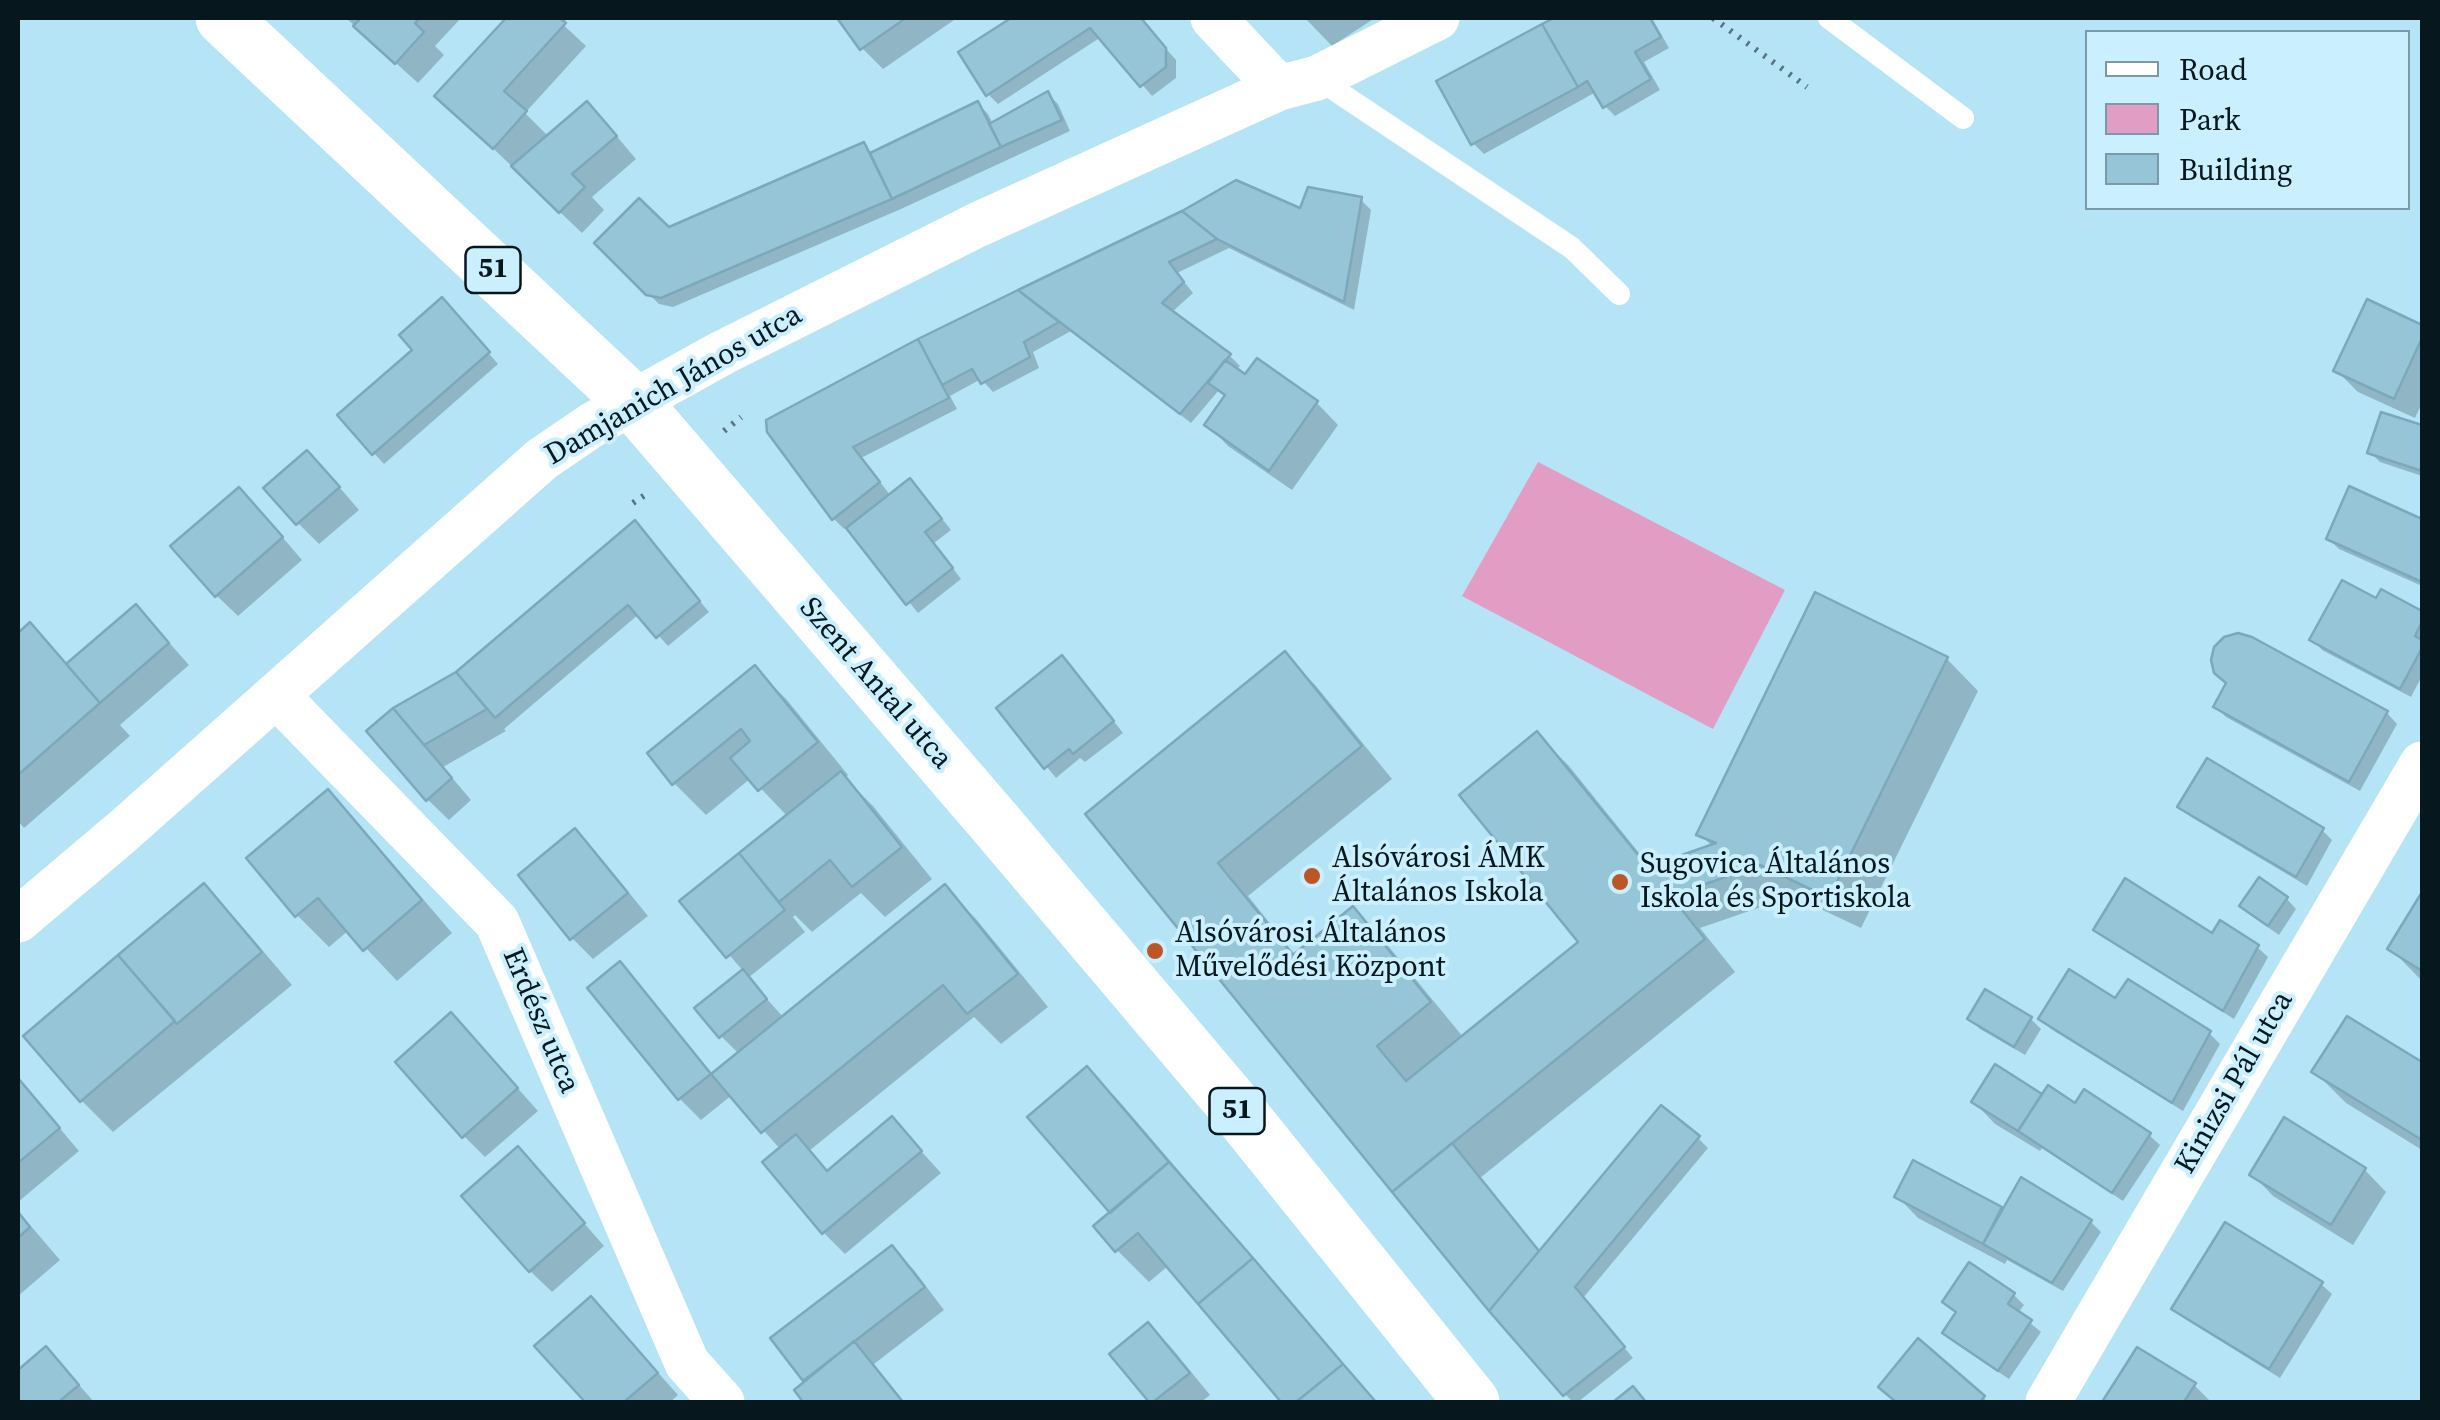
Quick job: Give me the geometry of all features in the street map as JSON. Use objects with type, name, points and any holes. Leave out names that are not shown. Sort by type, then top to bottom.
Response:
[{"type":"main road","name":"Szent Antal utca","points":[[223,18],[633,402],[1201,1067],[1472,1402]]},
{"type":"street","points":[[1214,18],[1298,83]]},
{"type":"street","name":"Damjanich János utca","points":[[18,920],[542,459],[592,426],[739,344],[977,225],[1437,18]]},
{"type":"street","name":"Erdész utca","points":[[276,694],[497,922],[688,1363],[722,1402]]},
{"type":"street","name":"Kinizsi Pál utca","points":[[2048,1402],[2422,764]]},
{"type":"lane","points":[[1829,18],[1963,118]]},
{"type":"lane","points":[[1298,83],[1572,248],[1620,294]]},
{"type":"path","points":[[1712,18],[1806,86]]},
{"type":"path","points":[[633,503],[649,492]]},
{"type":"green space","points":[[1538,462],[1785,590],[1713,729],[1462,596]]},
{"type":"building","points":[[361,18],[420,18],[415,23],[424,32],[395,64],[353,26]]},
{"type":"building","points":[[506,18],[560,18],[566,23],[504,91],[527,111],[493,149],[434,96]]},
{"type":"building","points":[[837,18],[906,18],[860,50]]},
{"type":"building","points":[[1011,18],[1141,18],[1166,48],[1166,67],[1140,87],[1090,28],[986,96],[958,52]]},
{"type":"building","points":[[1554,18],[1650,18],[1661,37],[1635,52],[1651,79],[1603,108],[1587,81],[1578,87],[1542,24]]},
{"type":"building","points":[[1542,24],[1578,87],[1471,145],[1436,81]]},
{"type":"building","points":[[1048,91],[1062,120],[1001,147],[989,124]]},
{"type":"building","points":[[587,101],[617,136],[572,174],[585,187],[559,213],[511,166]]},
{"type":"building","points":[[978,101],[1001,147],[892,199],[870,153]]},
{"type":"building","points":[[864,142],[892,199],[661,298],[646,295],[594,243],[639,198],[669,227]]},
{"type":"building","points":[[1236,180],[1300,208],[1308,187],[1362,197],[1344,302],[1217,239],[1182,211]]},
{"type":"building","points":[[1182,211],[1217,239],[1169,262],[1184,282],[1162,303],[1231,354],[1180,414],[1018,290]]},
{"type":"building","points":[[1018,290],[1059,322],[1024,342],[1030,357],[981,384],[972,369],[942,385],[918,339]]},
{"type":"building","points":[[442,297],[490,352],[372,455],[337,415],[412,350],[399,335]]},
{"type":"building","points":[[2367,299],[2422,325],[2422,338],[2394,399],[2333,371]]},
{"type":"building","points":[[918,339],[949,398],[853,447],[880,482],[832,520],[767,432],[766,420]]},
{"type":"building","points":[[1257,358],[1318,401],[1269,471],[1204,425],[1225,395],[1208,383],[1225,360],[1245,374]]},
{"type":"building","points":[[2381,412],[2422,425],[2422,471],[2367,453]]},
{"type":"building","points":[[307,450],[340,487],[296,525],[263,488]]},
{"type":"building","points":[[910,478],[942,519],[925,532],[953,568],[906,605],[846,528]]},
{"type":"building","points":[[2349,486],[2422,519],[2422,582],[2326,539]]},
{"type":"building","points":[[239,487],[283,537],[215,597],[170,546]]},
{"type":"building","points":[[635,520],[700,601],[656,638],[628,605],[495,718],[456,672]]},
{"type":"building","points":[[2342,580],[2376,598],[2381,589],[2422,611],[2415,636],[2422,640],[2422,648],[2400,689],[2309,640]]},
{"type":"building","name":"Sugovica Általános Iskola és Sportiskola","points":[[1815,592],[1948,657],[1829,898],[1760,865],[1671,896],[1705,939],[1392,1192],[1085,814],[1285,651],[1362,746],[1218,863],[1293,955],[1353,906],[1431,1002],[1377,1046],[1406,1081],[1578,942],[1459,795],[1537,731],[1648,867],[1716,843],[1696,835]]},
{"type":"building","points":[[136,604],[169,643],[100,703],[66,664]]},
{"type":"building","points":[[30,622],[100,703],[18,775],[18,633]]},
{"type":"building","points":[[2238,633],[2388,711],[2349,782],[2213,707],[2226,683],[2214,673],[2214,647],[2224,637]]},
{"type":"building","points":[[1062,655],[1114,721],[1073,754],[1069,749],[1044,769],[996,708]]},
{"type":"building","points":[[755,665],[818,742],[758,791],[730,758],[750,741],[741,729],[672,785],[647,753]]},
{"type":"building","points":[[456,672],[487,709],[424,745],[393,708]]},
{"type":"building","points":[[393,708],[452,778],[426,801],[366,731]]},
{"type":"building","points":[[2207,758],[2324,828],[2296,877],[2177,807]]},
{"type":"building","points":[[841,771],[902,847],[852,887],[830,860],[779,902],[739,853]]},
{"type":"building","points":[[328,789],[422,900],[363,951],[318,898],[295,917],[246,858]]},
{"type":"building","points":[[575,828],[628,893],[570,940],[518,875]]},
{"type":"building","points":[[739,853],[785,910],[726,958],[679,901]]},
{"type":"building","points":[[2259,877],[2288,897],[2268,926],[2239,906]]},
{"type":"building","points":[[2125,878],[2212,933],[2220,920],[2259,945],[2223,1011],[2093,930]]},
{"type":"building","points":[[204,883],[262,952],[177,1024],[118,955]]},
{"type":"building","points":[[945,884],[1018,974],[967,1014],[943,985],[761,1133],[711,1074]]},
{"type":"building","points":[[2422,892],[2422,971],[2387,949]]},
{"type":"building","points":[[118,955],[175,1021],[80,1102],[23,1036]]},
{"type":"building","points":[[620,961],[711,1074],[678,1100],[587,988]]},
{"type":"building","points":[[743,969],[767,999],[719,1038],[694,1008]]},
{"type":"building","points":[[2069,969],[2115,998],[2128,979],[2211,1031],[2172,1103],[2038,1019]]},
{"type":"building","points":[[1985,989],[2032,1017],[2014,1047],[1967,1019]]},
{"type":"building","points":[[451,1012],[518,1088],[462,1138],[395,1062]]},
{"type":"building","points":[[2347,1016],[2422,1062],[2422,1140],[2311,1072]]},
{"type":"building","points":[[1995,1064],[2042,1094],[2018,1131],[1971,1102]]},
{"type":"building","points":[[1087,1066],[1169,1162],[1110,1213],[1027,1117]]},
{"type":"building","points":[[18,1078],[60,1128],[18,1163]]},
{"type":"building","points":[[2048,1085],[2075,1103],[2084,1089],[2151,1133],[2112,1193],[2018,1131]]},
{"type":"building","points":[[1661,1105],[1700,1136],[1575,1287],[1625,1347],[1563,1396],[1489,1311]]},
{"type":"building","points":[[892,1116],[922,1151],[822,1234],[762,1162],[796,1134],[827,1171]]},
{"type":"building","points":[[2284,1117],[2366,1168],[2331,1225],[2249,1175]]},
{"type":"building","points":[[1452,1143],[1539,1251],[1489,1311],[1392,1192]]},
{"type":"building","points":[[518,1146],[585,1223],[529,1272],[461,1196]]},
{"type":"building","points":[[1913,1160],[2002,1207],[1983,1244],[1894,1197]]},
{"type":"building","points":[[1169,1162],[1253,1258],[1198,1304],[1138,1233],[1115,1252],[1093,1226]]},
{"type":"building","points":[[2021,1177],[2092,1220],[2052,1283],[1983,1244]]},
{"type":"building","points":[[18,1212],[30,1227],[18,1238]]},
{"type":"building","points":[[2225,1222],[2323,1282],[2269,1369],[2171,1309]]},
{"type":"building","points":[[892,1245],[925,1287],[803,1381],[770,1338]]},
{"type":"building","points":[[1253,1258],[1343,1364],[1296,1402],[1281,1402],[1198,1304]]},
{"type":"building","points":[[1969,1262],[2015,1293],[2008,1304],[2032,1320],[1998,1371],[1942,1333],[1956,1312],[1942,1302]]},
{"type":"building","points":[[591,1296],[658,1373],[624,1402],[585,1402],[534,1346]]},
{"type":"building","points":[[1148,1322],[1190,1373],[1153,1402],[1109,1354]]},
{"type":"building","points":[[1918,1338],[1985,1396],[1980,1402],[1896,1402],[1878,1387]]},
{"type":"building","points":[[854,1341],[903,1402],[803,1402],[794,1390]]},
{"type":"building","points":[[46,1346],[79,1385],[63,1402],[18,1402],[18,1370]]},
{"type":"building","points":[[2137,1347],[2196,1383],[2184,1402],[2102,1402]]},
{"type":"building","points":[[1343,1364],[1376,1402],[1296,1402]]},
{"type":"building","points":[[1633,1386],[1646,1402],[1613,1402]]},
{"type":"place","name":"Alsóvárosi ÁMK Általános Iskola","points":[[1312,876]]},
{"type":"place","name":"Sugovica Általános Iskola és Sportiskola","points":[[1620,882]]},
{"type":"place","name":"Alsóvárosi Általános Művelődési Központ","points":[[1155,951]]}]
